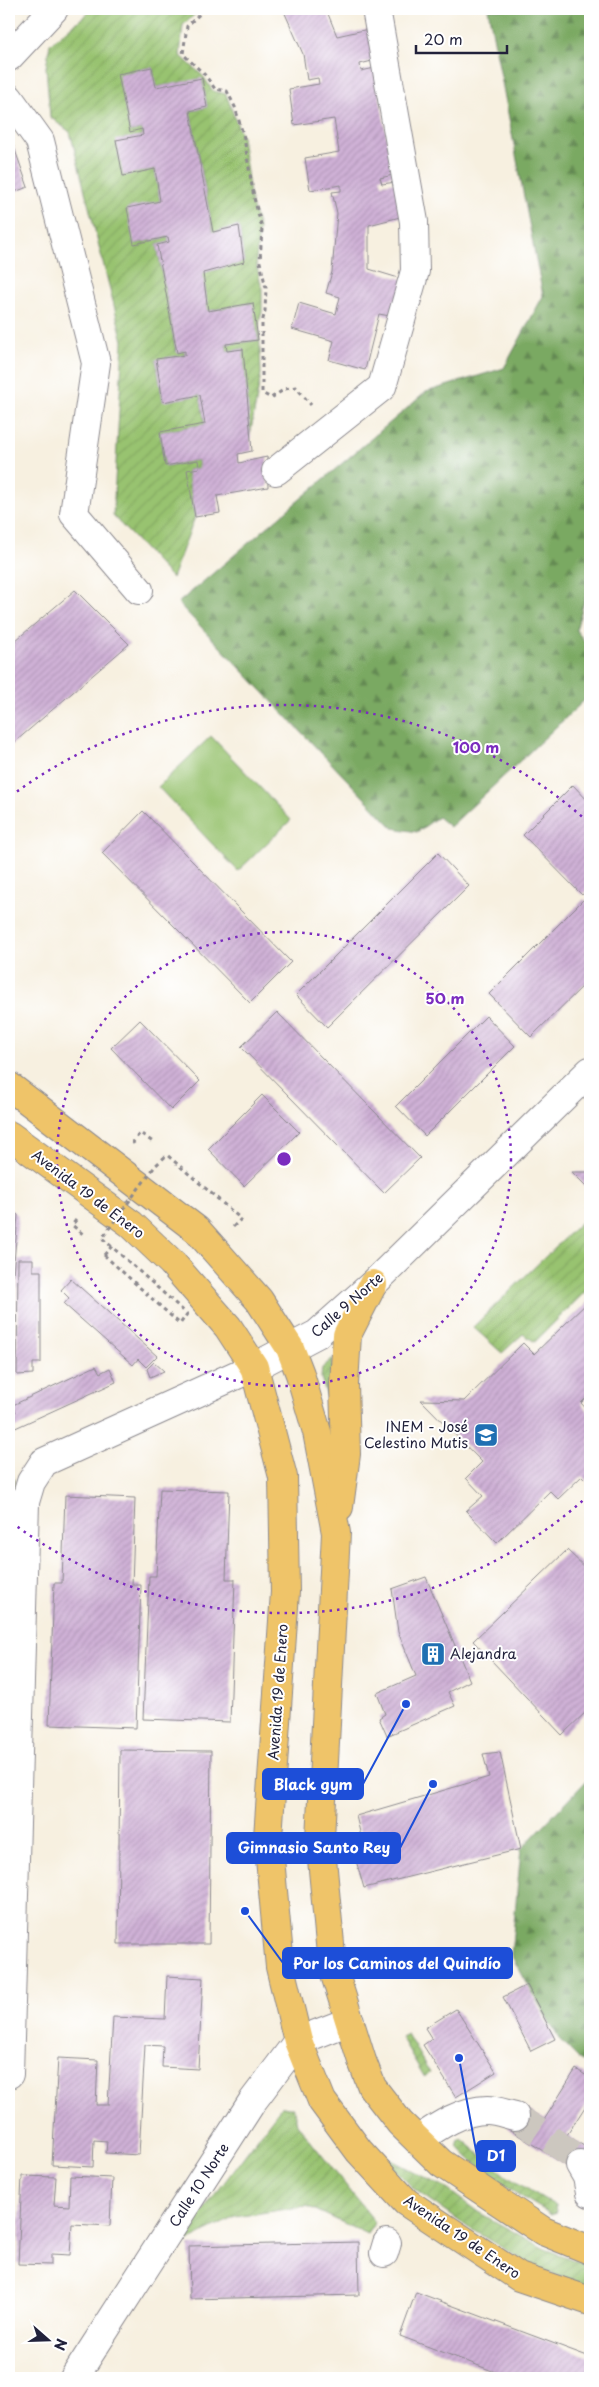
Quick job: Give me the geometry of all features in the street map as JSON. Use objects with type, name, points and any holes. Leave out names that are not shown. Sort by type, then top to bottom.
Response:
[{"type":"main road","points":[[9,1086],[197,1230],[259,1300],[290,1348],[300,1374],[317,1432],[336,1534]]},
{"type":"main road","name":"Avenida 19 de Enero","points":[[9,1135],[132,1224],[172,1263],[228,1327],[254,1367],[283,1477],[285,1592],[268,1837],[280,1966],[298,2041],[322,2101],[359,2151],[406,2202],[519,2277],[590,2300]]},
{"type":"main road","points":[[373,1284],[347,1335],[344,1384],[346,1454],[336,1534],[320,1838],[332,1965],[372,2087],[400,2123],[441,2163],[543,2231],[590,2250]]},
{"type":"street","points":[[9,57],[54,9]]},
{"type":"street","points":[[276,471],[382,387],[415,271],[414,222],[376,9]]},
{"type":"street","points":[[9,98],[40,141],[96,364],[74,514],[139,590]]},
{"type":"street","name":"Calle 9 Norte","points":[[9,2074],[25,1502],[31,1482],[44,1462],[254,1367],[318,1334],[373,1284],[590,1071]]},
{"type":"street","points":[[298,2041],[350,2021]]},
{"type":"street","name":"Calle 10 Norte","points":[[74,2378],[252,2102],[298,2041]]},
{"type":"street","points":[[418,2140],[436,2127],[471,2113],[488,2110],[515,2116]]},
{"type":"street","points":[[580,2165],[587,2177],[590,2193]]},
{"type":"path","points":[[205,9],[187,26],[183,54],[205,75],[215,89],[228,91],[244,138],[254,198],[262,228],[260,262],[266,288],[265,311],[262,323],[262,393],[271,398],[285,389],[296,387],[314,408],[348,413]]},
{"type":"path","points":[[138,1148],[132,1142],[140,1133],[153,1142]]},
{"type":"path","points":[[104,1255],[180,1324],[187,1314],[102,1238],[156,1166],[167,1155],[241,1219]]},
{"type":"path","points":[[150,1160],[156,1166]]},
{"type":"green space","points":[[93,9],[201,9],[183,25],[180,55],[203,76],[213,91],[226,94],[242,137],[251,201],[259,228],[256,262],[262,289],[262,312],[259,323],[261,374],[250,436],[243,349],[227,351],[226,344],[258,340],[252,303],[208,311],[203,273],[244,262],[239,227],[213,232],[190,111],[207,107],[202,79],[156,87],[152,67],[119,74],[130,132],[142,129],[143,135],[123,175],[155,169],[160,201],[134,244],[168,237],[169,242],[157,245],[176,352],[185,351],[185,355],[156,360],[163,401],[200,395],[205,424],[160,432],[165,466],[198,460],[199,468],[187,470],[195,517],[172,578],[113,516],[123,341],[70,132],[50,117],[46,67],[50,44]]},
{"type":"green space","points":[[488,9],[590,9],[590,581],[576,630],[590,648],[590,695],[450,827],[438,817],[417,832],[393,828],[178,603],[426,392],[504,368],[543,296]]},
{"type":"green space","points":[[211,736],[291,820],[238,871],[158,787]]},
{"type":"green space","points":[[582,1221],[590,1229],[590,1287],[535,1342],[523,1334],[502,1353],[473,1327]]},
{"type":"green space","points":[[333,1358],[334,1418],[321,1378],[322,1368]]},
{"type":"green space","points":[[9,1464],[14,1480],[9,1569]]},
{"type":"green space","points":[[590,1777],[590,2065],[580,2060],[559,2039],[511,1955],[521,1849]]},
{"type":"green space","points":[[407,2034],[430,2073],[425,2078],[401,2037]]},
{"type":"green space","points":[[281,2107],[293,2107],[297,2124],[375,2222],[367,2234],[307,2206],[235,2217],[175,2248]]},
{"type":"green space","points":[[462,2139],[506,2176],[556,2206],[557,2212],[551,2214],[513,2192],[489,2175],[457,2146],[459,2140]]},
{"type":"green space","points":[[378,2153],[447,2189],[478,2212],[545,2249],[590,2266],[590,2287],[538,2269],[469,2228],[414,2189]]},
{"type":"building","points":[[283,9],[326,9],[337,36],[373,28],[380,59],[360,64],[361,71],[375,68],[393,175],[380,178],[382,184],[403,181],[408,215],[369,225],[369,269],[405,280],[395,317],[379,314],[365,370],[329,360],[334,341],[292,329],[299,303],[336,314],[340,297],[326,293],[332,272],[337,213],[332,192],[341,191],[341,185],[310,190],[305,158],[339,152],[334,119],[294,125],[289,89],[319,84],[318,78],[307,80],[303,54]]},
{"type":"building","points":[[152,67],[156,87],[202,78],[207,107],[190,111],[213,232],[239,226],[244,262],[203,273],[208,311],[253,303],[258,340],[226,344],[227,351],[243,349],[252,451],[238,454],[239,463],[267,457],[268,487],[217,496],[220,513],[195,517],[187,470],[199,468],[198,460],[165,466],[160,432],[205,424],[200,395],[163,402],[156,359],[185,355],[185,351],[177,353],[157,245],[169,242],[168,237],[134,244],[127,208],[160,201],[155,169],[123,176],[116,140],[143,135],[142,129],[130,132],[118,74]]},
{"type":"building","points":[[9,133],[28,187],[9,194]]},
{"type":"building","points":[[75,590],[129,644],[9,747],[9,646]]},
{"type":"building","points":[[573,785],[590,803],[590,887],[582,895],[523,835]]},
{"type":"building","points":[[143,811],[291,962],[250,1003],[102,853]]},
{"type":"building","points":[[438,853],[469,886],[327,1027],[296,995]]},
{"type":"building","points":[[584,899],[590,906],[590,979],[531,1037],[489,994]]},
{"type":"building","points":[[277,1012],[420,1158],[384,1193],[241,1047]]},
{"type":"building","points":[[486,1016],[515,1046],[425,1136],[396,1106]]},
{"type":"building","points":[[140,1020],[200,1081],[171,1110],[111,1048]]},
{"type":"building","points":[[262,1095],[299,1132],[244,1186],[208,1149]]},
{"type":"building","points":[[572,1172],[590,1172],[590,1190]]},
{"type":"building","points":[[9,1209],[18,1215],[13,1275],[9,1272]]},
{"type":"building","points":[[18,1259],[33,1259],[33,1271],[41,1271],[41,1363],[33,1363],[33,1374],[17,1375]]},
{"type":"building","points":[[71,1279],[157,1356],[146,1367],[138,1359],[133,1365],[64,1304],[69,1298],[61,1290]]},
{"type":"building","points":[[590,1300],[590,1394],[581,1403],[590,1413],[590,1484],[582,1476],[558,1499],[550,1491],[497,1543],[466,1511],[483,1496],[466,1478],[482,1462],[421,1400],[464,1401],[523,1343],[534,1354]]},
{"type":"building","points":[[154,1362],[164,1371],[150,1377],[147,1369]]},
{"type":"building","points":[[96,1366],[100,1373],[110,1368],[116,1382],[11,1430],[9,1415],[16,1412],[13,1405]]},
{"type":"building","points":[[160,1489],[229,1491],[226,1579],[235,1579],[230,1722],[143,1719],[149,1576],[156,1576]]},
{"type":"building","points":[[65,1495],[135,1498],[132,1585],[141,1585],[136,1728],[49,1725],[54,1583],[62,1583]]},
{"type":"building","points":[[567,1550],[590,1572],[590,1708],[562,1735],[473,1641]]},
{"type":"building","name":"Alejandra","points":[[426,1577],[470,1681],[448,1692],[455,1706],[387,1736],[379,1718],[385,1714],[377,1693],[416,1676],[398,1632],[392,1589]]},
{"type":"building","points":[[120,1750],[211,1751],[209,1944],[118,1944]]},
{"type":"building","points":[[500,1752],[521,1849],[364,1888],[355,1857],[365,1852],[356,1816],[489,1777],[483,1754]]},
{"type":"building","points":[[167,1976],[203,1978],[198,2069],[162,2067],[163,2046],[145,2045],[139,2155],[106,2153],[107,2141],[94,2140],[93,2167],[52,2165],[58,2058],[98,2060],[96,2105],[108,2105],[113,2017],[165,2019]]},
{"type":"building","points":[[527,1985],[555,2039],[531,2051],[503,1997]]},
{"type":"building","points":[[456,2009],[496,2072],[456,2097],[423,2045],[432,2039],[425,2028]]},
{"type":"building","points":[[576,2069],[590,2078],[590,2099],[567,2135],[590,2150],[576,2172],[507,2128],[521,2106],[544,2120]]},
{"type":"building","points":[[22,2176],[56,2177],[54,2205],[69,2206],[70,2176],[112,2178],[110,2226],[72,2224],[70,2255],[51,2254],[51,2265],[18,2264]]},
{"type":"building","points":[[358,2242],[359,2295],[190,2299],[189,2246]]},
{"type":"building","points":[[416,2292],[590,2357],[590,2378],[511,2378],[400,2336]]},
{"type":"tunnel","points":[[515,2116],[575,2156],[580,2165]]},
{"type":"place","name":"INEM - José Celestino Mutis","points":[[486,1435]]},
{"type":"place","name":"Alejandra","points":[[433,1654]]},
{"type":"place","name":"Black gym","points":[[406,1704]]},
{"type":"place","name":"Gimnasio Santo Rey","points":[[433,1784]]},
{"type":"place","name":"Por los Caminos del Quindío","points":[[245,1911]]},
{"type":"place","name":"D1","points":[[459,2058]]}]
